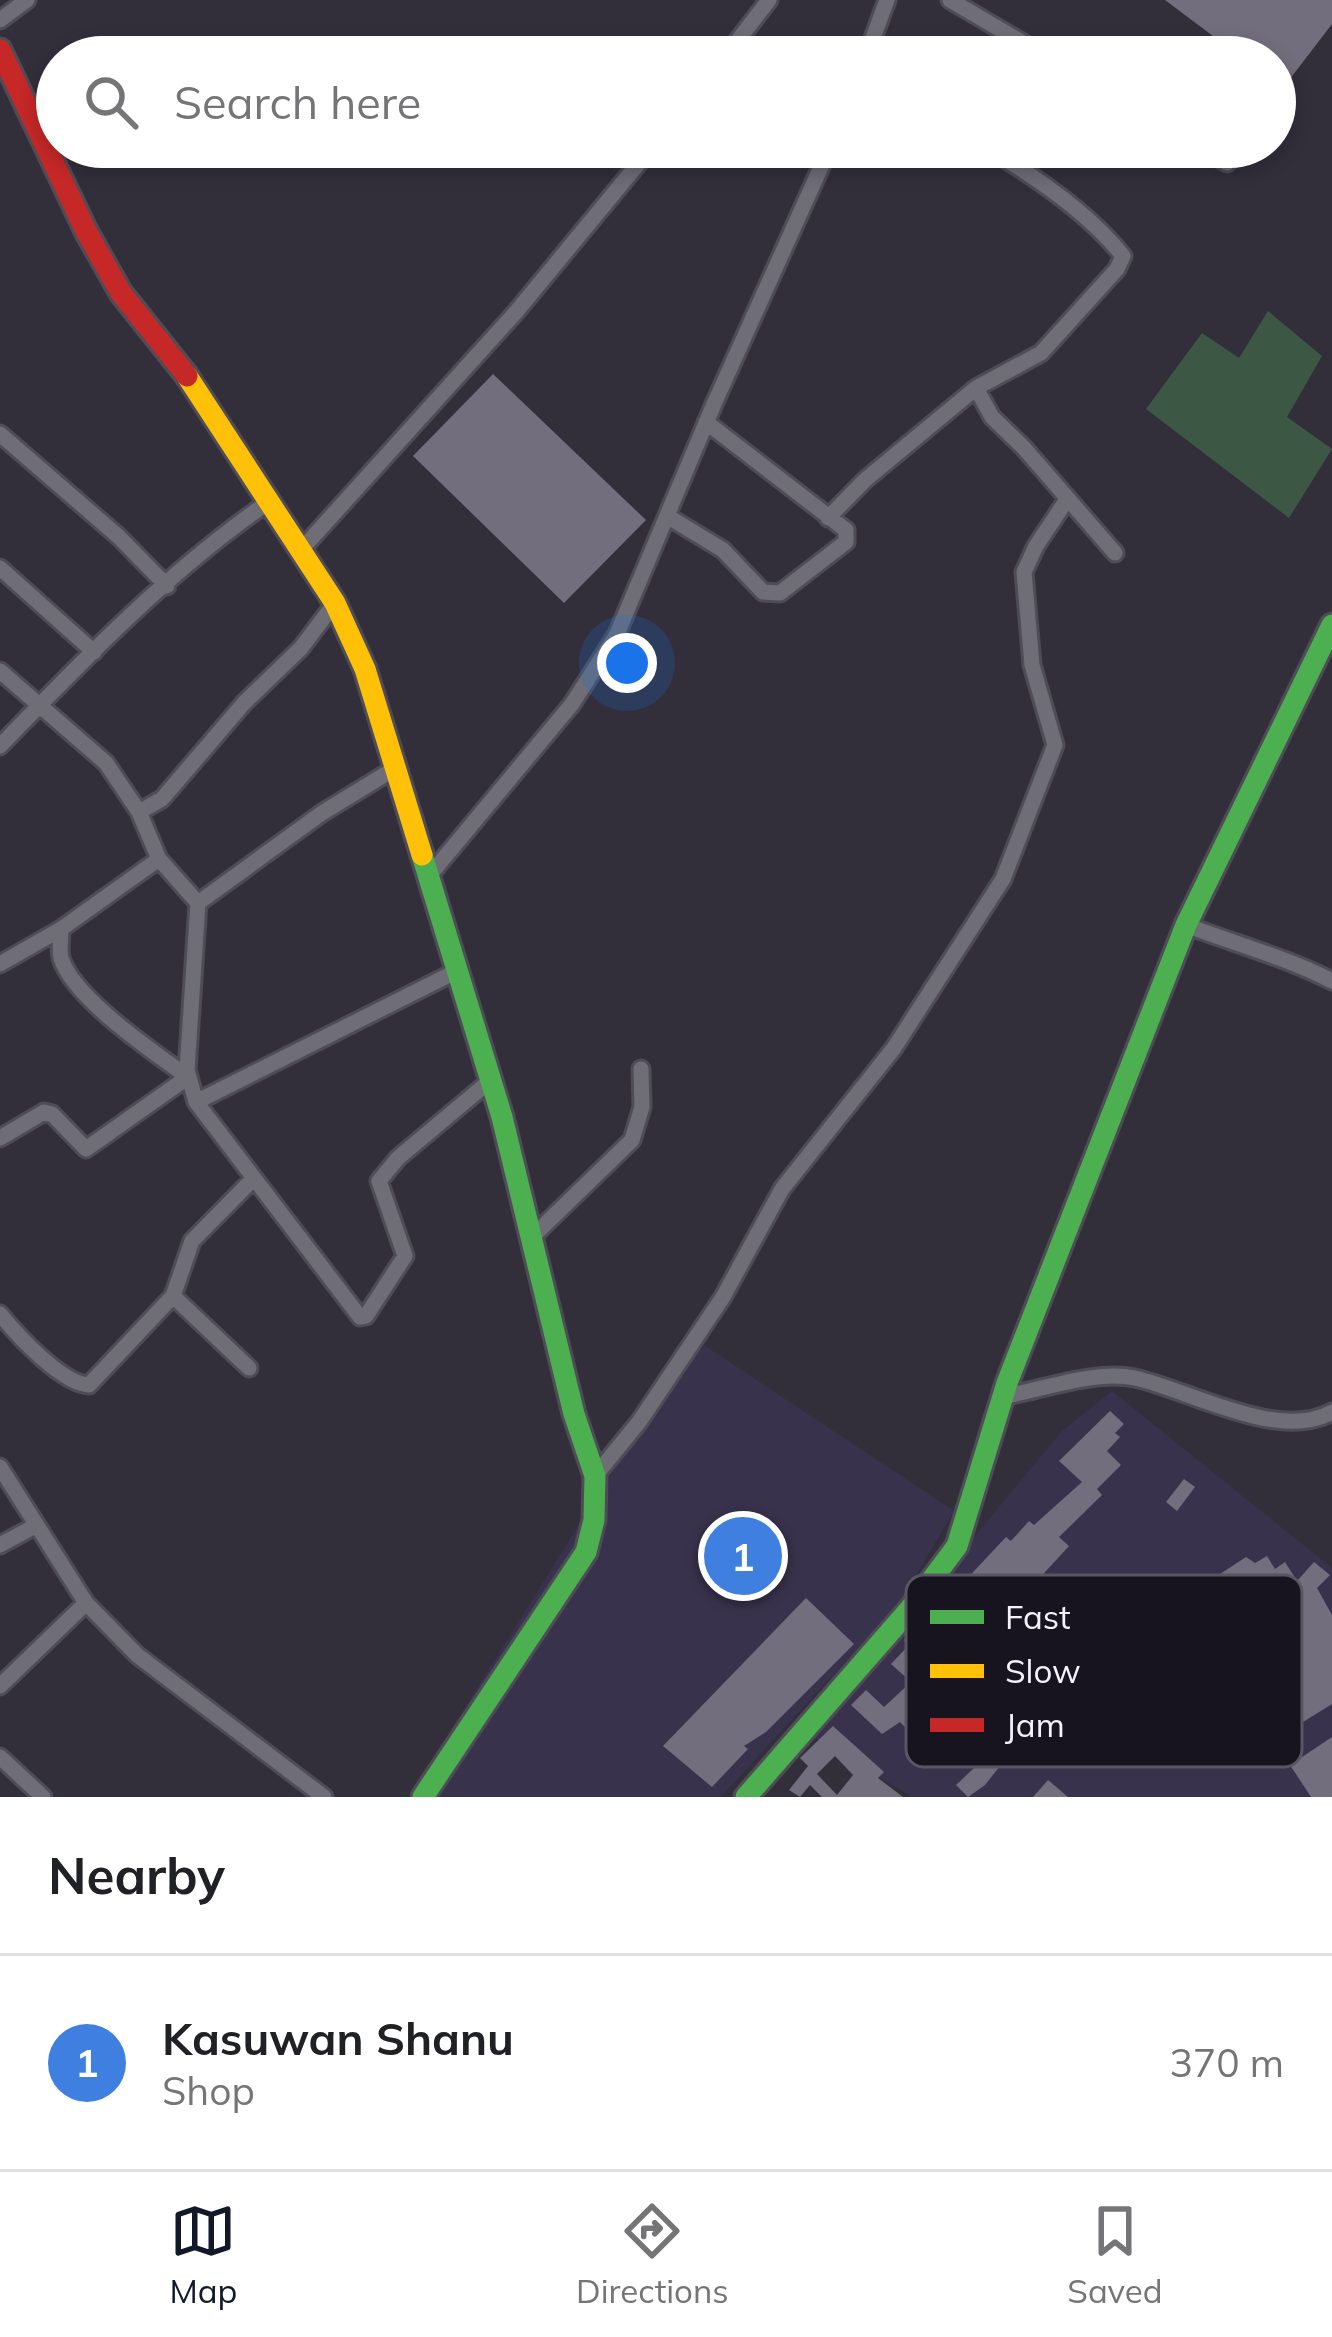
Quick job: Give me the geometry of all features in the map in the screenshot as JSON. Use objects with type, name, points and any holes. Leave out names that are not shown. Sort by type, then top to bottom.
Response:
[{"type":"street","points":[[0,20],[27,0]]},
{"type":"street","points":[[741,36],[769,0]]},
{"type":"street","points":[[873,36],[886,0]]},
{"type":"street","points":[[950,0],[1011,36]]},
{"type":"street","points":[[0,50],[36,126]]},
{"type":"street","points":[[56,168],[121,293],[204,398],[335,603],[365,669],[491,1080],[574,1414],[596,1476],[594,1520],[586,1552],[423,1797]]},
{"type":"street","points":[[302,550],[516,312],[635,168]]},
{"type":"street","points":[[428,876],[572,704],[617,634],[821,168]]},
{"type":"street","points":[[828,518],[865,480],[976,388],[1042,353],[1117,269],[1123,256],[1096,228],[1020,168]]},
{"type":"street","points":[[976,388],[992,418],[1115,553]]},
{"type":"street","points":[[667,516],[723,550],[763,592],[781,593],[846,542],[846,530],[706,422]]},
{"type":"street","points":[[0,434],[119,537],[167,586]]},
{"type":"street","points":[[0,746],[94,652],[235,525],[270,501]]},
{"type":"street","points":[[596,1476],[640,1422],[722,1297],[782,1189],[894,1048],[1003,879],[1055,745],[1032,665],[1024,572],[1066,501]]},
{"type":"street","points":[[0,568],[94,652]]},
{"type":"street","points":[[139,812],[162,799],[244,703],[301,648],[335,603]]},
{"type":"street","points":[[935,1575],[957,1546],[1007,1383],[1186,925],[1332,625]]},
{"type":"street","points":[[0,671],[106,764],[139,812],[159,860],[198,903],[188,1077],[196,1102],[351,1309],[363,1317],[405,1256],[380,1181],[398,1158],[491,1080]]},
{"type":"street","points":[[198,903],[322,813],[397,767]]},
{"type":"street","points":[[0,964],[61,929],[159,860]]},
{"type":"street","points":[[1186,925],[1261,954],[1286,958],[1332,981]]},
{"type":"street","points":[[61,929],[60,956],[70,976],[124,1029],[188,1077]]},
{"type":"street","points":[[196,1102],[457,971]]},
{"type":"street","points":[[531,1238],[632,1140],[642,1108],[640,1069]]},
{"type":"street","points":[[0,1138],[44,1112],[52,1114],[86,1149],[188,1077]]},
{"type":"street","points":[[0,1314],[66,1376],[89,1385],[173,1296],[192,1241],[252,1180]]},
{"type":"street","points":[[173,1296],[249,1368]]},
{"type":"street","points":[[1006,1396],[1108,1376],[1135,1378],[1220,1409],[1316,1421],[1332,1412]]},
{"type":"street","points":[[0,1467],[86,1603],[137,1655],[324,1797]]},
{"type":"street","points":[[0,1545],[35,1526]]},
{"type":"street","points":[[0,1686],[86,1603]]},
{"type":"street","points":[[746,1797],[906,1614]]},
{"type":"street","points":[[0,1757],[43,1797]]},
{"type":"shaded area","points":[[695,1339],[954,1511],[916,1575],[906,1575],[901,1601],[721,1797],[409,1797]]},
{"type":"shaded area","points":[[1112,1391],[1332,1568],[1332,1797],[912,1797],[810,1735],[906,1619],[906,1767],[1302,1767],[1302,1575],[943,1575],[1062,1431]]},
{"type":"green space","points":[[1268,311],[1322,356],[1287,417],[1332,449],[1289,518],[1146,409],[1202,333],[1239,358]]},
{"type":"building","points":[[1165,0],[1332,0],[1332,24],[1296,71],[1296,36],[1213,36]]},
{"type":"building","points":[[493,374],[646,520],[564,603],[413,456]]},
{"type":"building","points":[[1110,1411],[1124,1424],[1107,1451],[1121,1465],[1097,1489],[1102,1495],[1059,1537],[1069,1546],[1042,1575],[970,1575],[1006,1537],[1011,1541],[1029,1521],[1034,1525],[1082,1482],[1059,1461]]},
{"type":"building","points":[[1184,1479],[1195,1487],[1177,1511],[1166,1502]]},
{"type":"building","points":[[1267,1556],[1275,1569],[1285,1562],[1293,1575],[1219,1575],[1246,1557],[1255,1563]]},
{"type":"building","points":[[1314,1562],[1330,1575],[1317,1588],[1332,1615],[1332,1704],[1303,1722],[1302,1575]]},
{"type":"building","points":[[806,1598],[854,1644],[766,1732],[744,1746],[748,1749],[712,1787],[663,1746]]},
{"type":"building","points":[[906,1648],[906,1678],[891,1664]]},
{"type":"building","points":[[906,1687],[906,1728],[900,1722],[882,1734],[851,1705],[866,1690],[884,1707]]},
{"type":"building","points":[[833,1726],[884,1772],[878,1778],[903,1797],[822,1797],[810,1785],[800,1797],[789,1790],[808,1766],[800,1758]],"holes":[[[835,1756],[853,1775],[837,1795],[817,1774]]]},
{"type":"building","points":[[1332,1737],[1332,1797],[1311,1797],[1291,1767],[1302,1767],[1302,1757]]},
{"type":"building","points":[[999,1767],[968,1797],[956,1785],[974,1768]]},
{"type":"building","points":[[1048,1780],[1068,1797],[1033,1797]]},
{"type":"traffic: fast","points":[[935,1575],[957,1546],[1007,1383],[1186,925],[1332,625]]},
{"type":"traffic: fast","points":[[422,855],[502,1117],[574,1414],[595,1476],[594,1520],[586,1552],[423,1797]]},
{"type":"traffic: fast","points":[[746,1797],[906,1614]]},
{"type":"traffic: slow","points":[[187,376],[335,603],[365,669],[422,855]]},
{"type":"traffic: jam","points":[[0,50],[36,126]]},
{"type":"traffic: jam","points":[[56,168],[121,293],[187,376]]},
{"type":"place","name":"Kasuwan Shanu","points":[[743,1556]]}]
